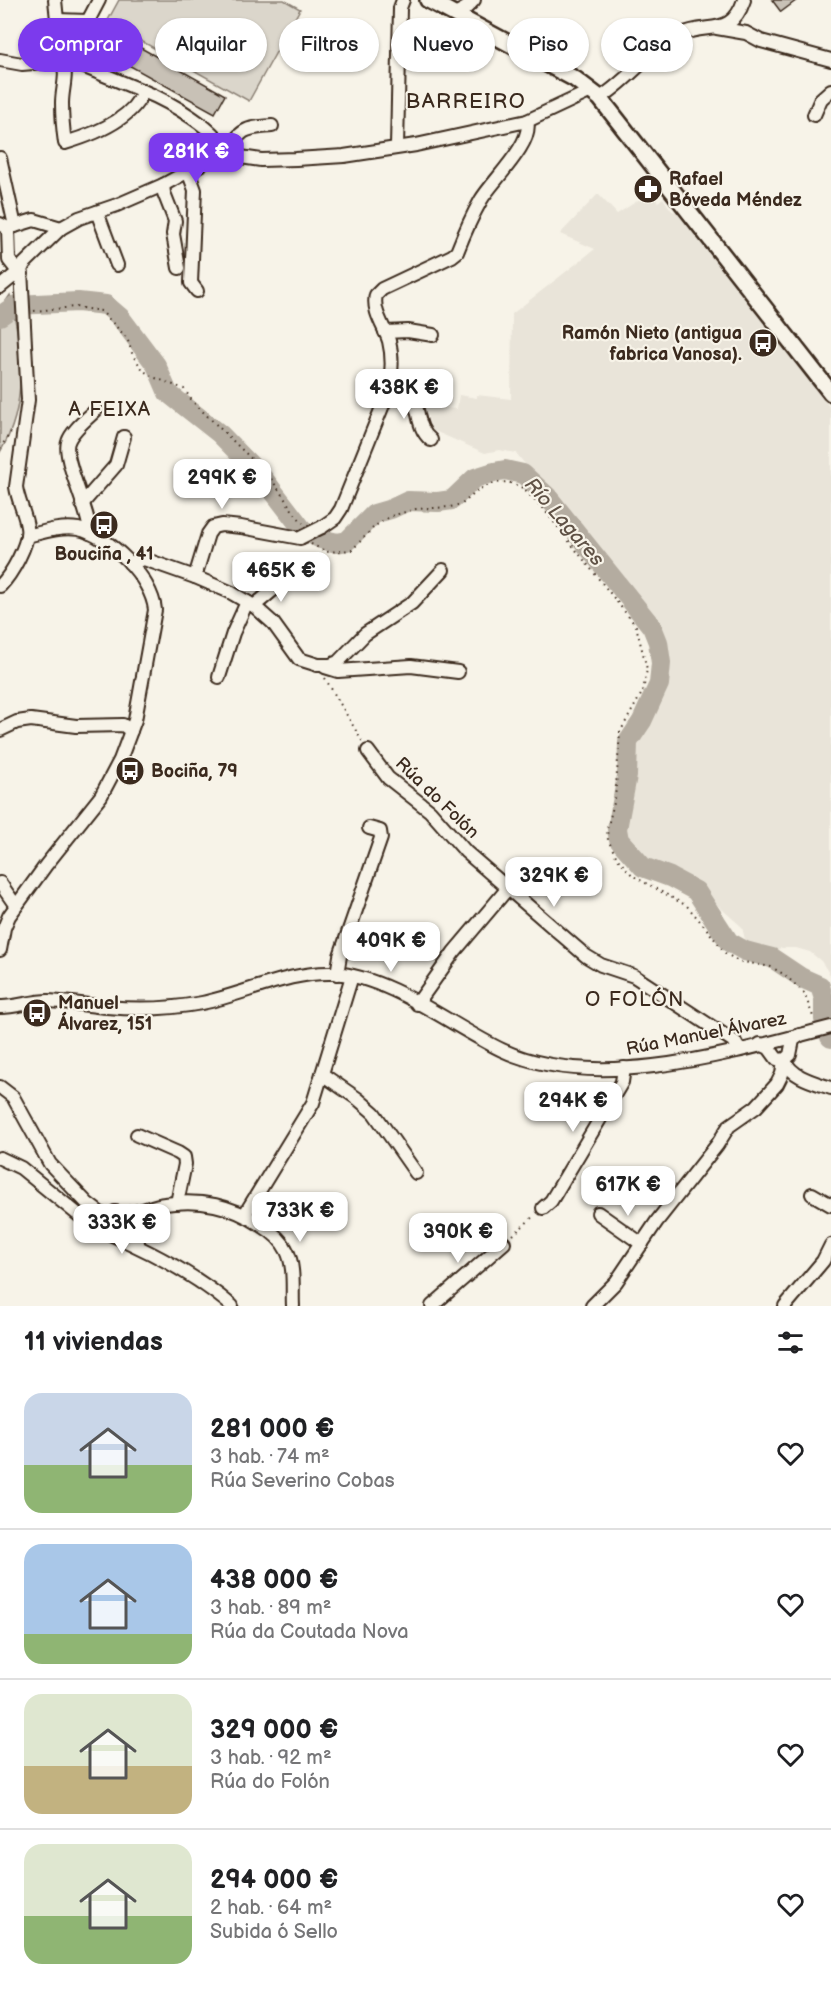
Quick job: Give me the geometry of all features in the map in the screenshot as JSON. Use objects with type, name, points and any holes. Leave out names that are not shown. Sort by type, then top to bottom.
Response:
[{"type":"main road","points":[[428,0],[575,79],[596,95],[831,393]]},
{"type":"street","points":[[55,0],[57,18]]},
{"type":"street","points":[[90,18],[99,0]]},
{"type":"street","points":[[397,147],[400,8],[403,0]]},
{"type":"street","points":[[454,14],[466,8],[474,0]]},
{"type":"street","points":[[717,28],[731,21],[738,14],[744,0]]},
{"type":"street","points":[[738,14],[746,33]]},
{"type":"street","points":[[0,586],[12,572],[27,536],[16,487],[28,386],[29,313],[23,295],[21,272],[24,264],[61,228],[163,185],[205,162],[228,155],[261,160],[379,151],[527,121],[614,88],[664,44],[682,33],[717,28],[746,33],[761,41],[831,60]]},
{"type":"street","points":[[0,60],[18,63]]},
{"type":"street","points":[[65,72],[62,100],[65,143],[106,128],[135,106],[143,91]]},
{"type":"street","points":[[110,72],[156,96],[203,126],[223,144],[228,155]]},
{"type":"street","points":[[814,115],[821,99],[831,90]]},
{"type":"street","points":[[195,577],[208,534],[213,527],[222,525],[241,527],[305,541],[335,518],[341,509],[392,379],[391,351],[375,307],[376,295],[457,252],[484,195],[523,142],[529,128],[527,121]]},
{"type":"street","points":[[228,155],[243,131],[249,128],[272,126]]},
{"type":"street","points":[[0,158],[8,226],[4,256],[21,272]]},
{"type":"street","points":[[188,171],[195,190],[191,283],[197,291]]},
{"type":"street","points":[[163,185],[175,221],[173,234],[179,268]]},
{"type":"street","points":[[97,212],[117,264]]},
{"type":"street","points":[[8,226],[34,220],[61,228]]},
{"type":"street","points":[[0,287],[9,278],[21,272]]},
{"type":"street","points":[[385,332],[408,331],[433,335]]},
{"type":"street","points":[[392,379],[406,386],[413,395],[423,433],[431,440]]},
{"type":"street","points":[[90,532],[90,523],[82,504],[67,448],[68,440],[96,410]]},
{"type":"street","points":[[82,504],[116,465],[124,437]]},
{"type":"street","points":[[0,950],[3,921],[10,903],[46,865],[101,796],[131,731],[155,610],[149,591],[130,562],[90,532],[64,528],[27,536]]},
{"type":"street","points":[[130,562],[144,559],[195,577],[251,604],[273,623],[299,659],[338,671],[411,666],[458,672]]},
{"type":"street","points":[[318,665],[338,662],[365,634],[412,603],[443,570]]},
{"type":"street","points":[[219,677],[233,633],[251,604],[279,585],[295,579]]},
{"type":"street","points":[[0,730],[18,722],[31,720],[76,726],[123,725],[131,731]]},
{"type":"street","name":"Rúa do Folón","points":[[368,751],[388,778],[430,811],[466,852],[586,956],[634,976],[735,1042],[739,1050]]},
{"type":"street","points":[[337,974],[340,956],[381,838],[380,831],[369,828]]},
{"type":"street","points":[[0,883],[10,903]]},
{"type":"street","points":[[417,1004],[454,952],[509,887]]},
{"type":"street","name":"Rúa Manuel Álvarez","points":[[0,1008],[46,1001],[139,1009],[173,1007],[233,995],[307,974],[337,974],[370,980],[505,1051],[540,1063],[576,1068],[624,1068],[664,1064],[739,1050],[800,1035],[816,1027],[831,1027]]},
{"type":"street","points":[[245,1214],[312,1103],[352,976]]},
{"type":"street","points":[[592,1306],[616,1282],[657,1221],[717,1145],[729,1126],[756,1107],[777,1084],[782,1074],[784,1060],[790,1055],[793,1040],[800,1035]]},
{"type":"street","points":[[772,1052],[778,1040],[791,1047]]},
{"type":"street","points":[[760,1044],[772,1052],[777,1059],[784,1060]]},
{"type":"street","points":[[784,1060],[789,1070],[810,1082],[831,1088]]},
{"type":"street","points":[[543,1208],[550,1201],[622,1082],[624,1068]]},
{"type":"street","points":[[321,1074],[374,1113],[416,1173]]},
{"type":"street","points":[[0,1087],[13,1097],[50,1164],[87,1203],[100,1213]]},
{"type":"street","points":[[137,1135],[184,1157],[185,1164],[177,1203]]},
{"type":"street","points":[[0,1158],[21,1168],[102,1233],[116,1224],[122,1214],[140,1212],[162,1204],[201,1202],[225,1206],[245,1214],[270,1230],[287,1251],[291,1265],[293,1306]]},
{"type":"street","points":[[812,1194],[831,1204]]},
{"type":"street","points":[[97,1227],[96,1219],[100,1213],[108,1210],[116,1224],[145,1249],[193,1276],[232,1306]]},
{"type":"street","points":[[598,1213],[642,1244]]},
{"type":"street","points":[[432,1306],[504,1243]]},
{"type":"street","points":[[785,1306],[827,1264],[831,1245]]},
{"type":"path","points":[[29,313],[75,307],[100,311],[127,338],[133,356],[144,371],[184,389],[193,402],[270,477],[295,514],[307,527]]},
{"type":"path","points":[[0,448],[15,427],[24,425]]},
{"type":"path","points":[[305,541],[327,552],[345,552],[352,550],[375,526],[391,516],[416,508],[450,507],[462,504],[480,489],[494,483],[508,482],[521,487],[542,507],[636,626],[647,669],[643,691],[620,732],[615,799],[607,829],[617,858],[633,876],[687,906],[725,953],[738,961],[771,967],[785,975],[804,993],[816,1027]]},
{"type":"path","points":[[318,665],[368,751]]},
{"type":"path","points":[[504,1243],[543,1208]]},
{"type":"shaded area","points":[[119,0],[284,0],[300,9],[295,18],[279,18],[279,47],[267,69],[267,18],[155,18],[155,49],[143,42],[143,18],[109,18]]},
{"type":"shaded area","points":[[197,72],[265,72],[249,101]]},
{"type":"shaded area","points":[[651,192],[658,202],[663,198],[672,211],[682,213],[831,409],[831,976],[821,961],[810,952],[796,948],[781,948],[774,951],[746,944],[742,927],[678,870],[659,866],[622,839],[620,830],[629,770],[629,746],[643,727],[663,682],[664,647],[659,628],[516,453],[499,450],[485,453],[432,430],[424,406],[457,409],[459,395],[511,399],[512,314],[595,249],[560,234],[598,194],[617,214]]},
{"type":"shaded area","points":[[10,295],[20,355],[19,396],[9,434],[0,452],[0,310]]},
{"type":"building","points":[[772,0],[797,0],[781,12]]},
{"type":"building","points":[[143,49],[155,56],[155,72],[184,72],[225,95],[215,113],[141,72],[143,72]]},
{"type":"waterway","name":"Río Lagares","points":[[0,316],[16,305],[78,302],[106,305],[120,317],[156,365],[168,393],[220,434],[263,478],[303,530],[321,539],[337,543],[347,541],[374,514],[408,501],[452,500],[475,478],[505,470],[523,474],[547,496],[652,627],[658,642],[661,663],[659,684],[642,721],[628,742],[627,776],[617,829],[619,840],[643,867],[670,877],[696,891],[729,942],[745,951],[772,958],[802,978],[820,986],[824,999],[824,1020]]},
{"type":"place","name":"Rafael Bóveda Méndez","points":[[648,189]]},
{"type":"place","name":"Ramón Nieto (antigua fabrica Vanosa).","points":[[763,343]]},
{"type":"place","name":"Bouciña , 41","points":[[104,525]]},
{"type":"place","name":"Bociña, 79","points":[[130,771]]},
{"type":"place","name":"Manuel Álvarez, 151","points":[[37,1013]]},
{"type":"district","name":"BARREIRO","points":[[466,101]]},
{"type":"district","name":"A FEIXA","points":[[110,410]]},
{"type":"district","name":"O FOLÓN","points":[[635,1000]]}]
